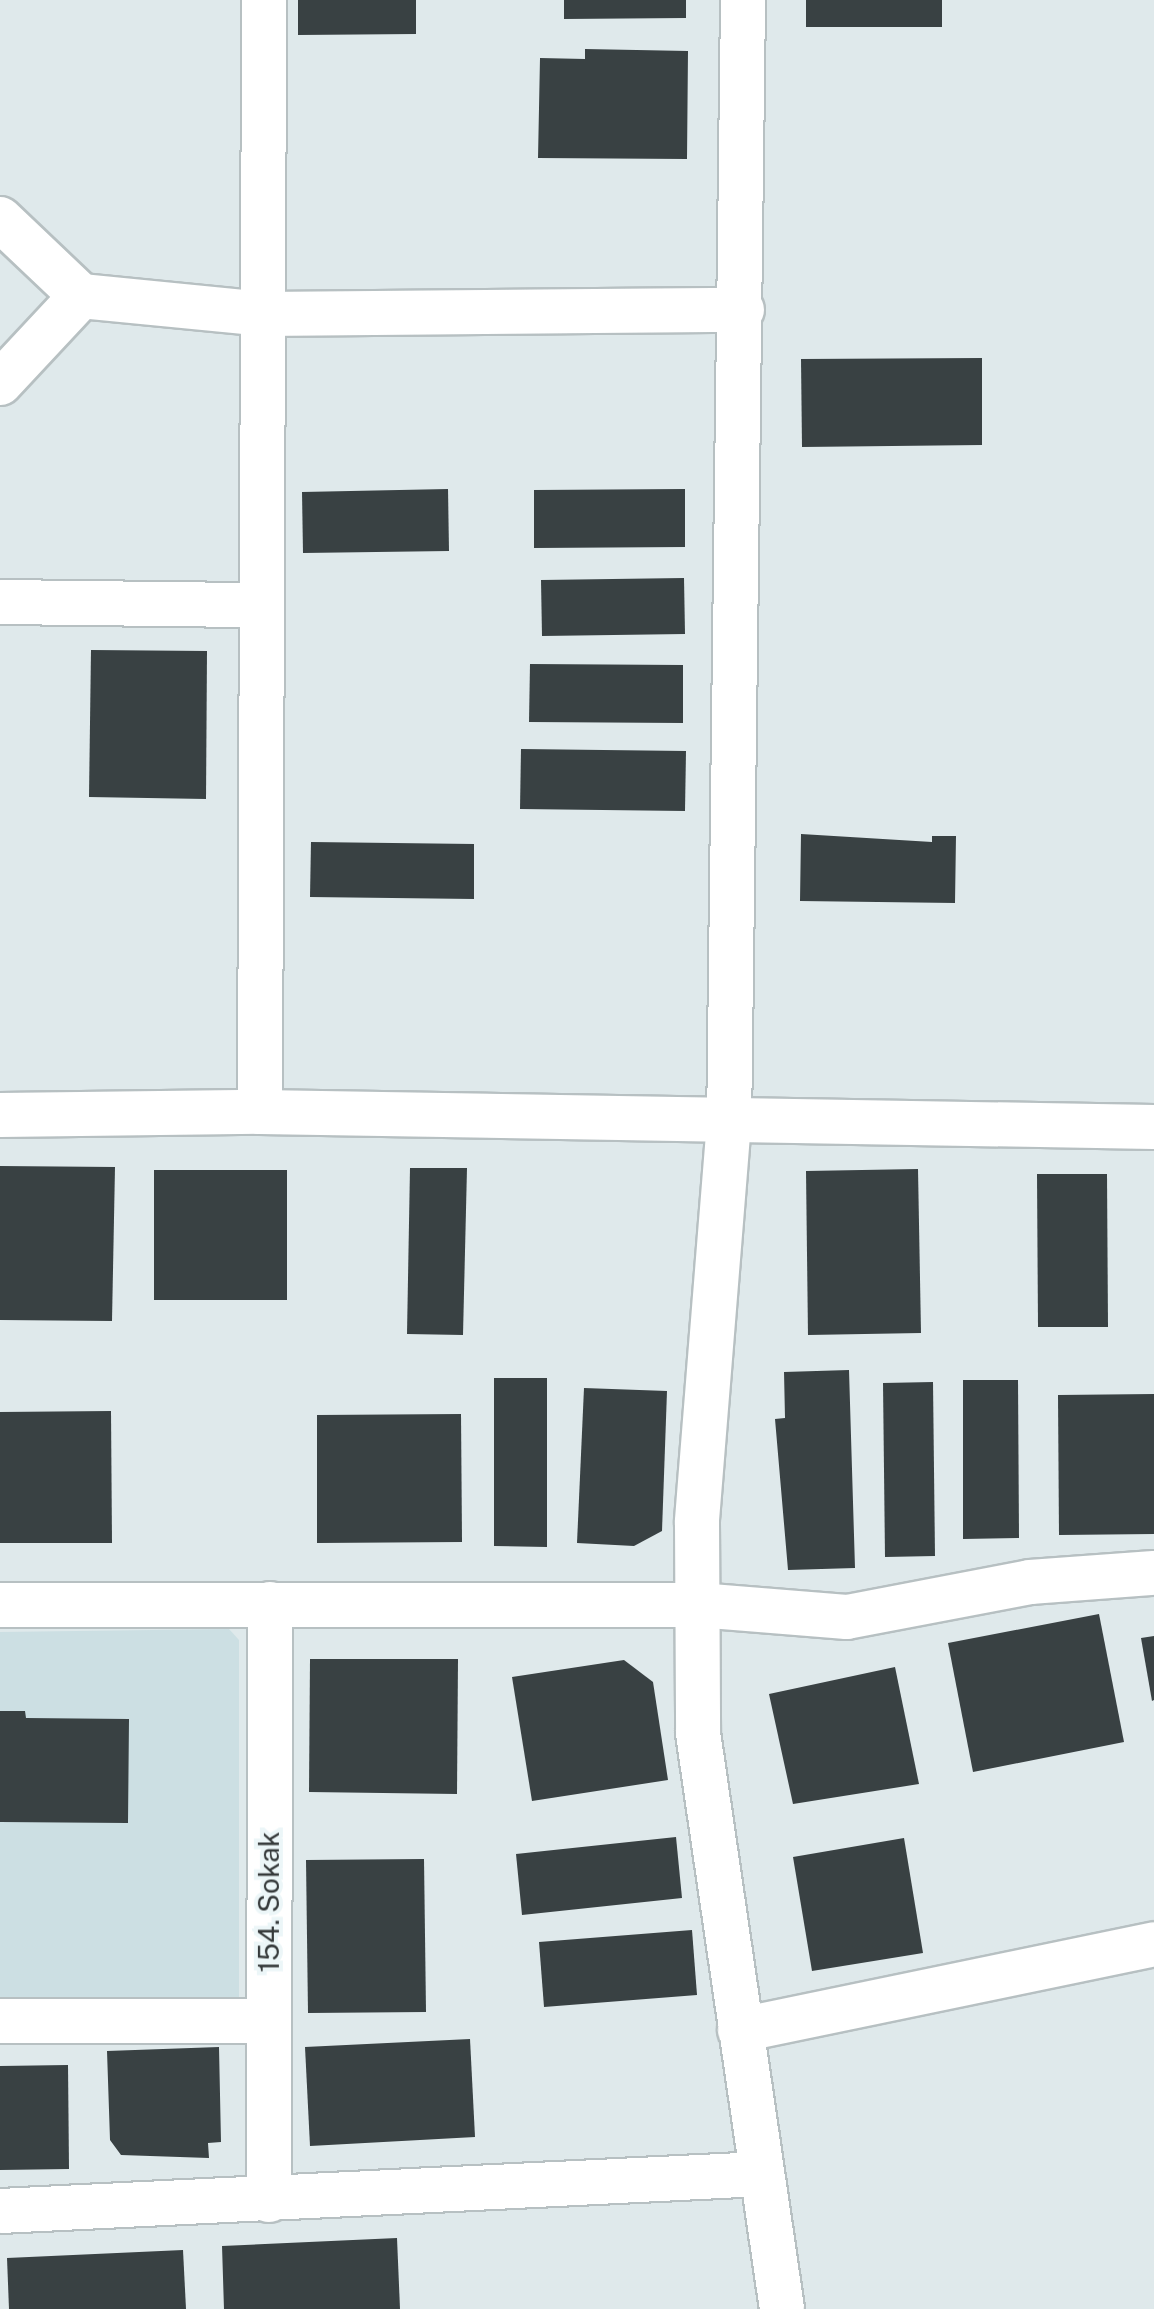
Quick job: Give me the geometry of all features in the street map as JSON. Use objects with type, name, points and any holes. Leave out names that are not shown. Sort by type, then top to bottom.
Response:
[{"type":"street","points":[[260,1112],[264,0]]},
{"type":"street","points":[[743,0],[742,310],[729,1122],[697,1523],[698,1733],[782,2309]]},
{"type":"street","points":[[0,219],[81,296],[263,314],[742,310]]},
{"type":"street","points":[[0,383],[81,296]]},
{"type":"street","points":[[0,602],[262,605]]},
{"type":"street","points":[[0,1115],[260,1112],[1154,1127]]},
{"type":"street","points":[[0,1605],[698,1605],[847,1617],[1030,1582],[1154,1573]]},
{"type":"street","name":"154. Sokak","points":[[269,2200],[270,1604]]},
{"type":"street","points":[[740,2030],[1154,1944]]},
{"type":"street","points":[[0,2021],[269,2021]]},
{"type":"street","points":[[0,2211],[761,2174]]},
{"type":"shaded area","points":[[229,1629],[239,1640],[239,2002],[0,2001],[0,1632]]},
{"type":"building","points":[[298,0],[416,0],[416,34],[298,35]]},
{"type":"building","points":[[564,0],[686,0],[686,18],[564,19]]},
{"type":"building","points":[[806,0],[942,0],[942,27],[806,27]]},
{"type":"building","points":[[585,49],[688,51],[687,159],[538,158],[540,58],[585,59]]},
{"type":"building","points":[[982,358],[982,445],[802,447],[801,359]]},
{"type":"building","points":[[448,489],[449,551],[303,553],[302,492]]},
{"type":"building","points":[[685,489],[685,547],[534,548],[534,490]]},
{"type":"building","points":[[684,578],[685,634],[542,636],[541,580]]},
{"type":"building","points":[[91,650],[207,651],[206,799],[89,797]]},
{"type":"building","points":[[530,664],[683,665],[683,723],[529,722]]},
{"type":"building","points":[[521,749],[686,751],[685,811],[520,809]]},
{"type":"building","points":[[801,834],[932,842],[932,836],[956,836],[955,903],[800,901]]},
{"type":"building","points":[[311,842],[474,844],[474,899],[310,897]]},
{"type":"building","points":[[0,1166],[115,1167],[112,1321],[0,1320]]},
{"type":"building","points":[[410,1168],[467,1168],[463,1335],[407,1334]]},
{"type":"building","points":[[918,1169],[921,1333],[808,1335],[806,1171]]},
{"type":"building","points":[[154,1170],[287,1170],[287,1300],[154,1300]]},
{"type":"building","points":[[1037,1174],[1107,1174],[1108,1327],[1038,1327]]},
{"type":"building","points":[[849,1370],[855,1568],[788,1570],[775,1419],[785,1418],[784,1372]]},
{"type":"building","points":[[494,1378],[547,1378],[547,1547],[494,1546]]},
{"type":"building","points":[[963,1380],[1018,1380],[1019,1538],[963,1539]]},
{"type":"building","points":[[933,1382],[935,1556],[885,1557],[883,1383]]},
{"type":"building","points":[[584,1388],[667,1391],[662,1531],[634,1546],[577,1543]]},
{"type":"building","points":[[1154,1394],[1154,1534],[1059,1535],[1058,1395]]},
{"type":"building","points":[[111,1411],[112,1543],[0,1543],[0,1412]]},
{"type":"building","points":[[461,1414],[462,1542],[317,1543],[317,1415]]},
{"type":"building","points":[[1099,1614],[1124,1742],[973,1772],[948,1643]]},
{"type":"building","points":[[1154,1636],[1154,1700],[1152,1701],[1141,1638]]},
{"type":"building","points":[[310,1659],[458,1659],[457,1794],[309,1792]]},
{"type":"building","points":[[624,1660],[653,1682],[668,1780],[532,1801],[512,1677]]},
{"type":"building","points":[[895,1667],[919,1784],[793,1804],[769,1694]]},
{"type":"building","points":[[0,1711],[25,1711],[26,1718],[129,1719],[128,1823],[0,1822]]},
{"type":"building","points":[[676,1837],[682,1898],[522,1915],[516,1854]]},
{"type":"building","points":[[904,1838],[923,1953],[812,1971],[793,1857]]},
{"type":"building","points":[[424,1859],[426,2012],[308,2013],[306,1860]]},
{"type":"building","points":[[692,1930],[697,1995],[544,2007],[539,1942]]},
{"type":"building","points":[[470,2039],[475,2137],[310,2146],[305,2047]]},
{"type":"building","points":[[219,2047],[221,2142],[208,2143],[209,2158],[121,2155],[110,2140],[107,2051]]},
{"type":"building","points":[[68,2065],[69,2169],[0,2170],[0,2066]]},
{"type":"building","points":[[397,2238],[400,2309],[224,2309],[222,2246]]},
{"type":"building","points":[[183,2250],[186,2309],[9,2309],[7,2258]]}]
